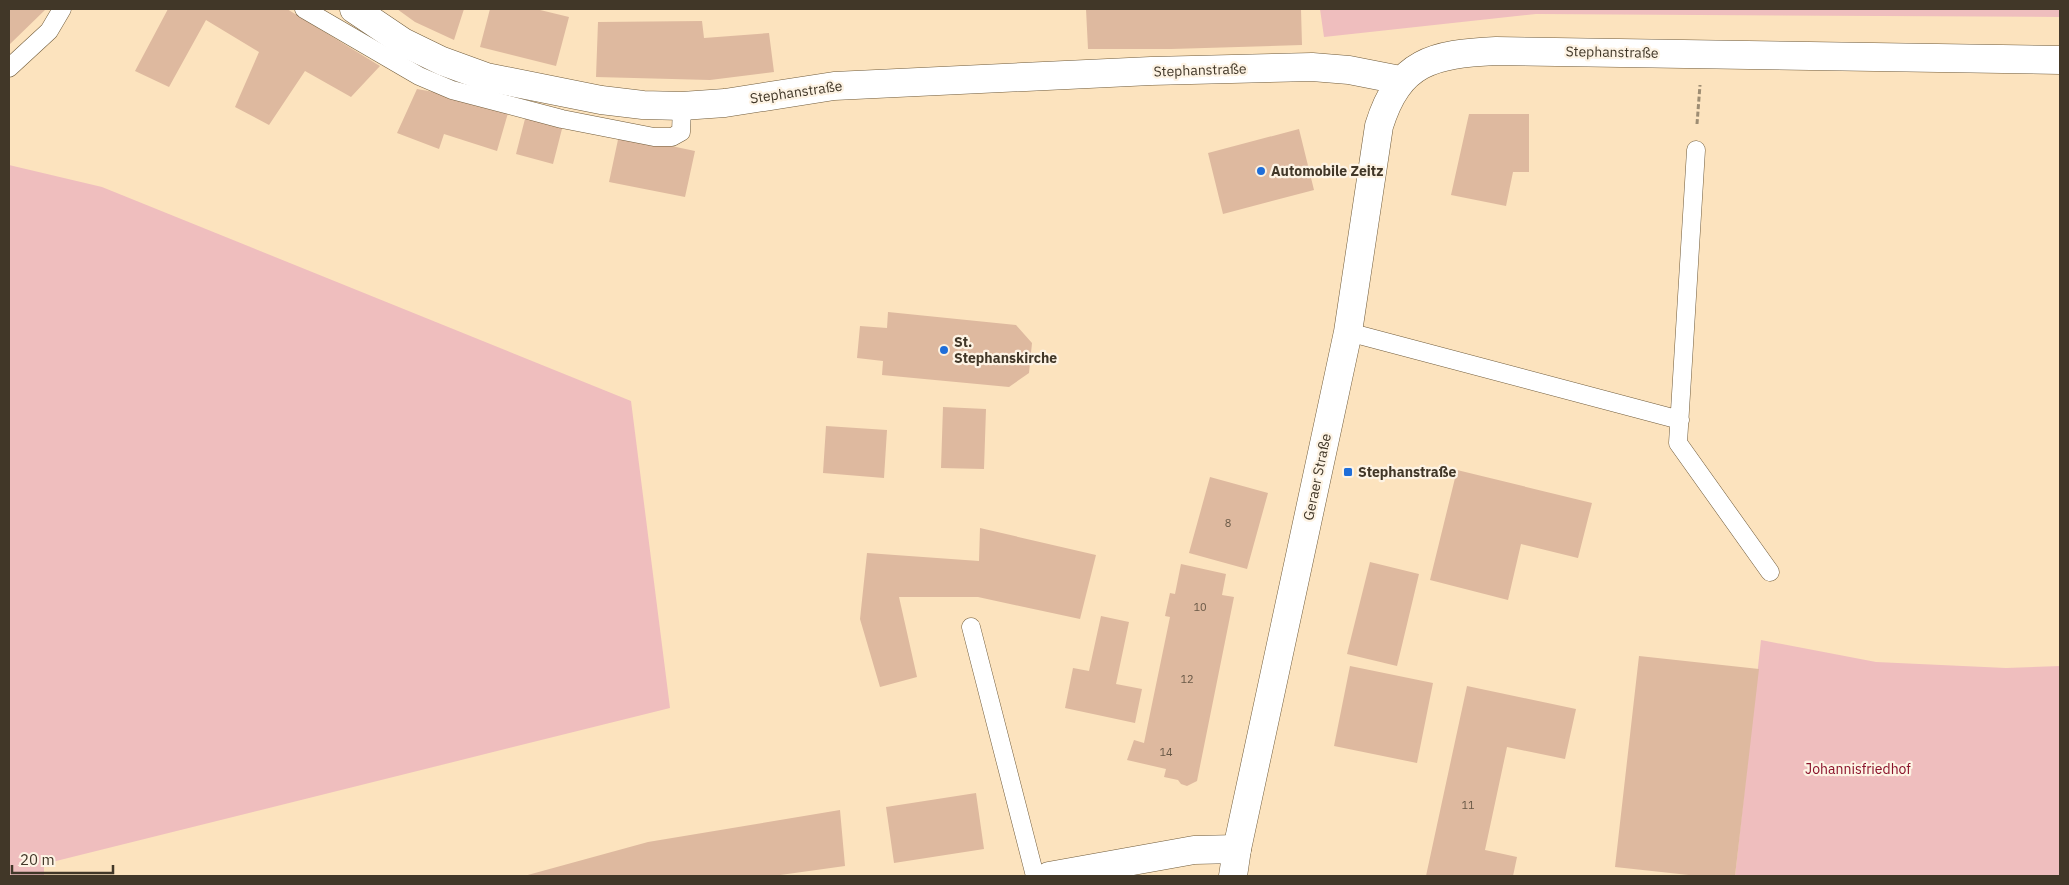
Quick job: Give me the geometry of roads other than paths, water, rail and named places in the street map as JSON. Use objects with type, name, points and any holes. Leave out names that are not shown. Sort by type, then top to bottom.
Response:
[{"type":"street","name":"Stephanstraße","points":[[354,9],[403,42],[442,61],[486,78],[600,100],[682,106],[725,103],[834,86],[1151,71],[1312,67],[1349,70],[1400,80],[1422,64],[1444,56],[1496,51],[2060,60]]},
{"type":"street","name":"Geraer Straße","points":[[1233,876],[1237,849],[1348,332],[1379,126],[1386,104],[1400,80]]},
{"type":"street","points":[[1050,876],[1194,850],[1237,849]]},
{"type":"lane","points":[[9,68],[49,31],[62,9]]},
{"type":"lane","points":[[304,9],[419,76],[480,99],[562,119],[654,137],[672,137],[681,132],[682,106]]},
{"type":"lane","points":[[1696,150],[1678,443],[1770,572]]},
{"type":"lane","points":[[1348,332],[1680,420]]},
{"type":"lane","points":[[971,627],[1035,876]]},
{"type":"place","name":"Automobile Zeitz","points":[[1261,171]]},
{"type":"place","name":"St. Stephanskirche","points":[[944,350]]},
{"type":"place","name":"Stephanstraße","points":[[1348,472]]},
{"type":"park label","name":"Johannisfriedhof","points":[[1858,769]]}]
